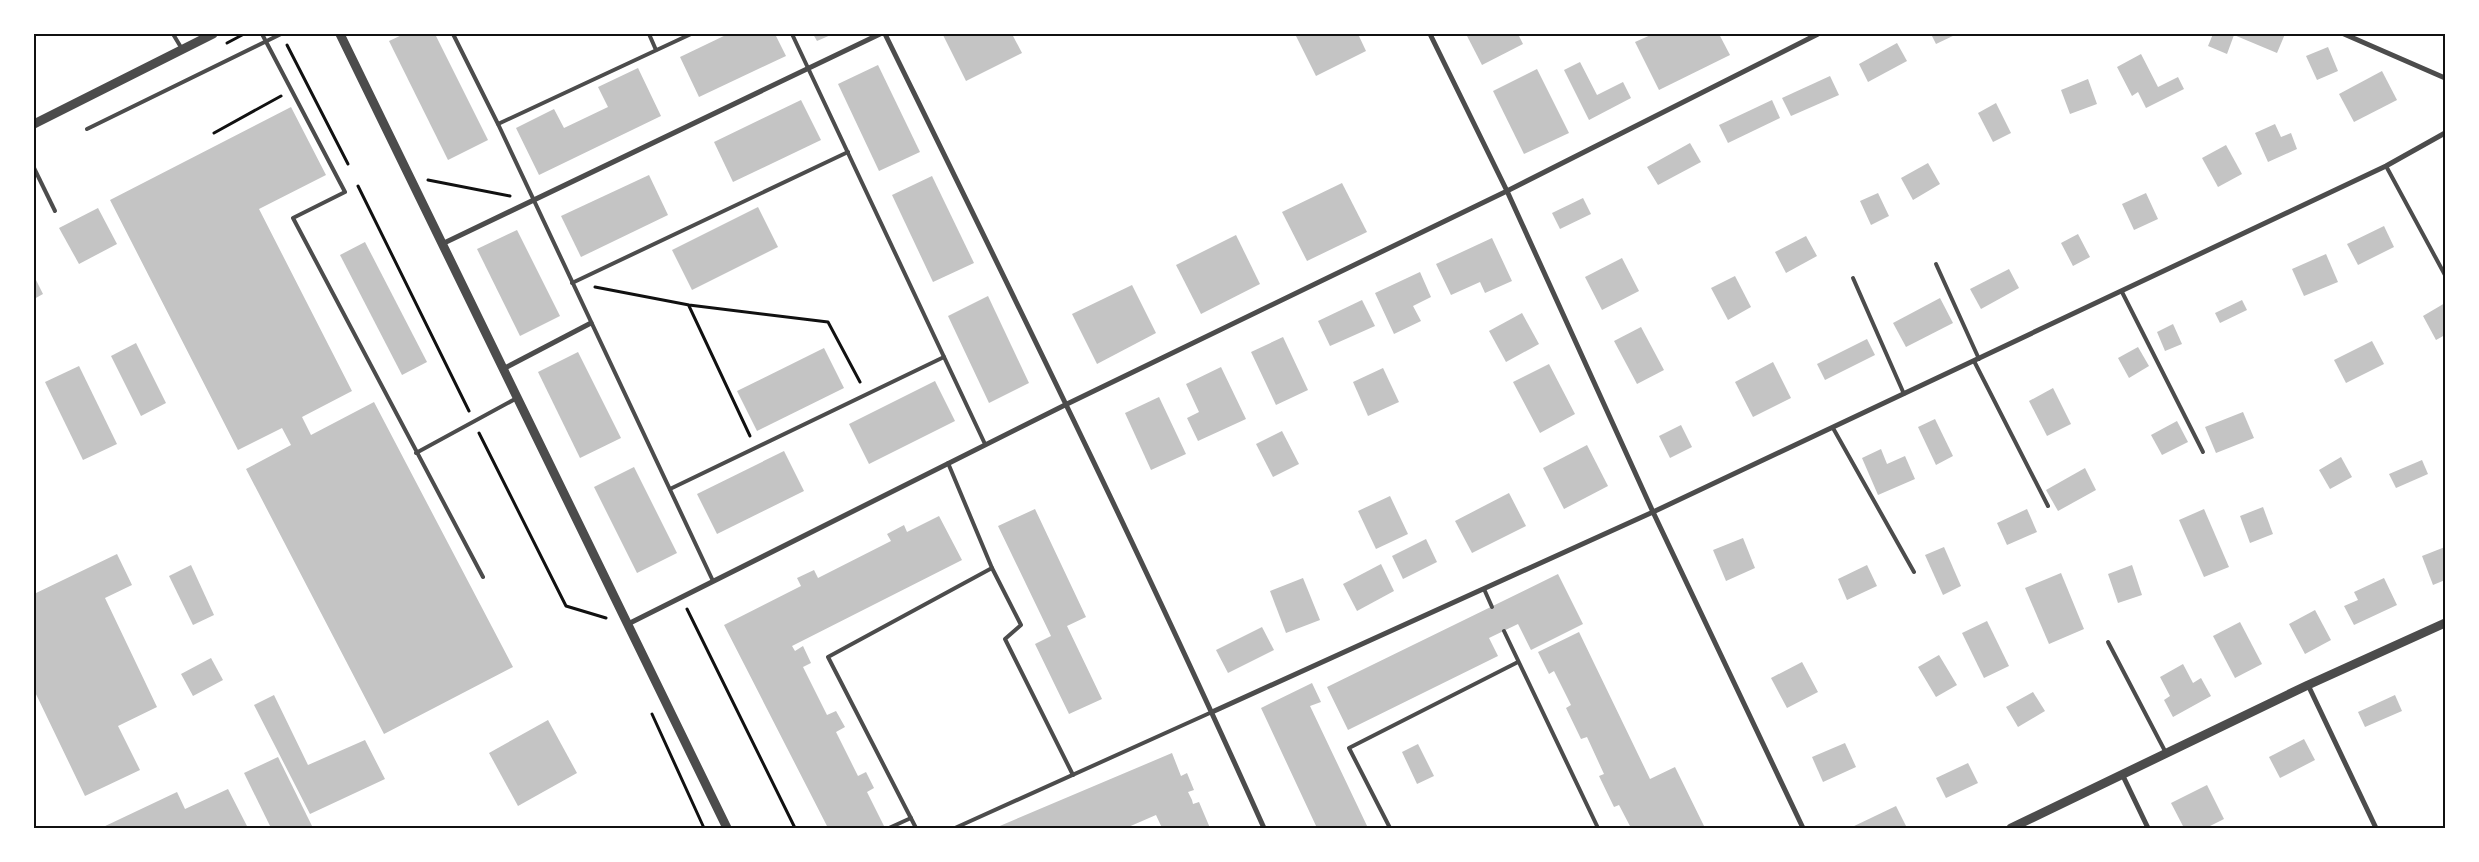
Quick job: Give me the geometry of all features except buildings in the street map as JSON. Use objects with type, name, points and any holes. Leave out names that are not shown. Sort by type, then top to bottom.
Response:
[{"type":"street","points":[[34,124],[213,34]]},
{"type":"street","points":[[340,34],[726,828]]},
{"type":"street","points":[[442,245],[880,34]]},
{"type":"street","points":[[885,34],[1067,404],[1212,712],[1264,828]]},
{"type":"street","points":[[1430,34],[1507,191],[1654,512],[1804,828]]},
{"type":"street","points":[[627,625],[985,444],[1507,191],[1818,34]]},
{"type":"street","points":[[2344,34],[2445,78]]},
{"type":"street","points":[[1212,712],[1654,512],[1833,428],[2386,166],[2445,133]]},
{"type":"street","points":[[502,369],[591,323]]},
{"type":"street","points":[[2011,828],[2124,776],[2308,685],[2445,623]]},
{"type":"street","points":[[2308,685],[2376,828]]},
{"type":"street","points":[[2124,776],[2148,828]]},
{"type":"lane","points":[[173,34],[182,49]]},
{"type":"lane","points":[[262,34],[345,192],[293,218],[483,577]]},
{"type":"lane","points":[[87,129],[281,34]]},
{"type":"lane","points":[[452,34],[498,124],[713,581]]},
{"type":"lane","points":[[649,34],[656,50]]},
{"type":"lane","points":[[498,124],[691,34]]},
{"type":"lane","points":[[792,34],[985,444]]},
{"type":"lane","points":[[572,283],[848,152]]},
{"type":"lane","points":[[2386,166],[2445,275]]},
{"type":"lane","points":[[34,168],[55,211]]},
{"type":"lane","points":[[1936,264],[1977,360],[2048,506]]},
{"type":"lane","points":[[1853,278],[1904,394]]},
{"type":"lane","points":[[2122,292],[2203,452]]},
{"type":"lane","points":[[670,489],[944,356]]},
{"type":"lane","points":[[416,453],[517,398]]},
{"type":"lane","points":[[1833,428],[1914,572]]},
{"type":"lane","points":[[948,463],[992,568],[1020,625],[1005,639],[1072,775]]},
{"type":"lane","points":[[916,828],[828,657],[992,568]]},
{"type":"lane","points":[[1484,589],[1492,607]]},
{"type":"lane","points":[[1504,631],[1598,828]]},
{"type":"lane","points":[[2108,642],[2167,754]]},
{"type":"lane","points":[[1390,828],[1349,748],[1518,662]]},
{"type":"lane","points":[[955,828],[1212,712]]},
{"type":"lane","points":[[889,828],[911,818]]},
{"type":"path","points":[[281,34],[351,171]]},
{"type":"path","points":[[214,133],[291,90]]},
{"type":"path","points":[[408,176],[533,201]]},
{"type":"path","points":[[355,180],[566,606],[607,618]]},
{"type":"path","points":[[572,283],[689,306],[828,322],[867,394]]},
{"type":"path","points":[[689,306],[755,448]]},
{"type":"path","points":[[682,597],[795,828]]},
{"type":"path","points":[[648,706],[704,828]]}]
